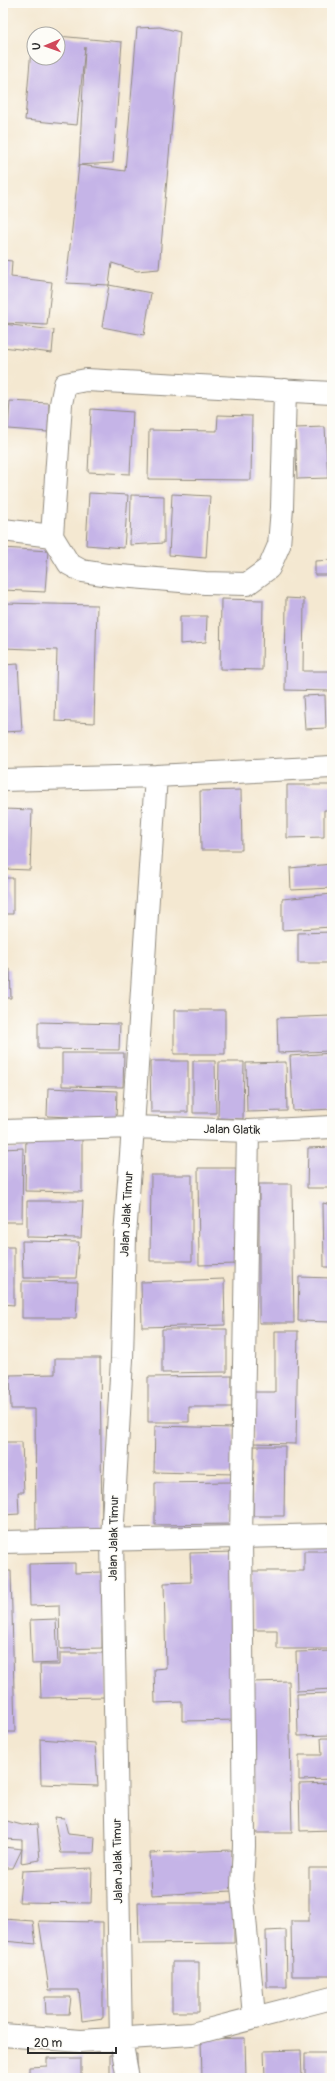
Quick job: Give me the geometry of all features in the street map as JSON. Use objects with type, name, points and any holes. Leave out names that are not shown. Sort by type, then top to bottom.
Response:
[{"type":"street","points":[[285,390],[282,508],[279,545],[269,568],[247,584],[197,582],[108,575],[82,571],[69,564],[52,536],[61,404],[65,384],[86,380],[261,391],[285,390],[332,393]]},
{"type":"street","points":[[3,530],[52,536]]},
{"type":"street","points":[[3,780],[156,776],[332,767]]},
{"type":"street","name":"Jalan Jalak Timur","points":[[128,2078],[121,2040],[112,1539],[122,1359],[125,1236],[156,776]]},
{"type":"street","points":[[3,1131],[132,1127]]},
{"type":"street","name":"Jalan Glatik","points":[[132,1127],[248,1131],[332,1127]]},
{"type":"street","points":[[248,1131],[241,1538],[244,1846],[242,1886],[254,2016]]},
{"type":"street","points":[[3,1542],[332,1535]]},
{"type":"street","points":[[3,2035],[81,2042],[192,2034],[254,2016],[332,1998]]},
{"type":"building","points":[[160,27],[180,32],[159,269],[137,271],[112,263],[109,285],[66,283],[79,165],[125,171],[137,28]]},
{"type":"building","points":[[66,37],[122,42],[113,163],[79,165],[85,47],[77,125],[25,120],[30,66],[66,66]]},
{"type":"building","points":[[3,115],[7,141],[4,157],[3,157]]},
{"type":"building","points":[[3,260],[12,261],[11,277],[52,282],[47,325],[3,323]]},
{"type":"building","points":[[109,285],[151,293],[144,335],[102,327]]},
{"type":"building","points":[[3,324],[54,330],[52,353],[3,347]]},
{"type":"building","points":[[10,401],[49,403],[48,432],[8,429]]},
{"type":"building","points":[[91,409],[133,412],[130,474],[88,472]]},
{"type":"building","points":[[218,415],[252,416],[251,480],[148,479],[149,430],[217,431]]},
{"type":"building","points":[[325,427],[328,478],[297,479],[295,428]]},
{"type":"building","points":[[89,493],[128,495],[124,548],[86,545]]},
{"type":"building","points":[[172,494],[210,496],[206,558],[169,555]]},
{"type":"building","points":[[131,495],[164,496],[164,543],[130,545]]},
{"type":"building","points":[[3,548],[48,551],[45,592],[3,590]]},
{"type":"building","points":[[332,560],[332,575],[315,575],[315,561]]},
{"type":"building","points":[[286,598],[304,599],[303,671],[331,671],[331,691],[285,690]]},
{"type":"building","points":[[221,599],[263,600],[262,670],[220,669]]},
{"type":"building","points":[[3,603],[97,605],[94,723],[55,721],[57,650],[3,648]]},
{"type":"building","points":[[180,616],[207,616],[206,642],[180,644]]},
{"type":"building","points":[[18,664],[22,731],[3,732],[3,665]]},
{"type":"building","points":[[325,695],[326,728],[305,729],[303,696]]},
{"type":"building","points":[[287,785],[332,785],[332,810],[324,810],[324,837],[287,838]]},
{"type":"building","points":[[241,790],[242,850],[201,850],[200,791]]},
{"type":"building","points":[[3,809],[32,810],[30,870],[3,869]]},
{"type":"building","points":[[332,864],[332,888],[291,890],[290,868]]},
{"type":"building","points":[[3,878],[13,878],[13,914],[3,914]]},
{"type":"building","points":[[332,894],[332,927],[282,930],[282,899]]},
{"type":"building","points":[[332,932],[332,963],[298,963],[298,933]]},
{"type":"building","points":[[3,969],[10,969],[11,998],[3,998]]},
{"type":"building","points":[[174,1010],[225,1010],[225,1054],[174,1054]]},
{"type":"building","points":[[330,1016],[331,1051],[278,1053],[277,1018]]},
{"type":"building","points":[[38,1022],[120,1024],[119,1050],[38,1049]]},
{"type":"building","points":[[62,1053],[124,1053],[123,1087],[62,1086]]},
{"type":"building","points":[[332,1053],[332,1109],[293,1111],[290,1056]]},
{"type":"building","points":[[150,1061],[188,1061],[188,1112],[151,1112]]},
{"type":"building","points":[[193,1061],[215,1061],[216,1113],[193,1113]]},
{"type":"building","points":[[219,1062],[244,1062],[243,1119],[218,1118]]},
{"type":"building","points":[[286,1062],[287,1111],[247,1112],[246,1063]]},
{"type":"building","points":[[48,1088],[117,1091],[116,1119],[47,1116]]},
{"type":"building","points":[[26,1134],[82,1134],[82,1192],[25,1191]]},
{"type":"building","points":[[332,1147],[332,1188],[307,1188],[308,1148]]},
{"type":"building","points":[[23,1148],[22,1222],[3,1222],[3,1149]]},
{"type":"building","points":[[198,1168],[236,1168],[238,1264],[199,1265]]},
{"type":"building","points":[[151,1175],[192,1175],[192,1261],[150,1261]]},
{"type":"building","points":[[259,1184],[292,1184],[294,1323],[259,1323]]},
{"type":"building","points":[[27,1201],[83,1201],[81,1238],[27,1237]]},
{"type":"building","points":[[323,1203],[332,1205],[332,1267],[324,1267]]},
{"type":"building","points":[[22,1241],[79,1242],[76,1278],[23,1278]]},
{"type":"building","points":[[3,1247],[14,1247],[14,1305],[3,1304]]},
{"type":"building","points":[[299,1277],[332,1278],[332,1322],[298,1321]]},
{"type":"building","points":[[224,1279],[225,1325],[142,1327],[141,1282]]},
{"type":"building","points":[[22,1281],[78,1282],[76,1318],[22,1318]]},
{"type":"building","points":[[162,1329],[227,1329],[227,1372],[162,1373]]},
{"type":"building","points":[[275,1331],[298,1331],[296,1444],[253,1443],[254,1392],[275,1392]]},
{"type":"building","points":[[55,1358],[100,1358],[102,1531],[36,1531],[35,1409],[11,1409],[10,1375],[55,1374]]},
{"type":"building","points":[[232,1376],[232,1407],[189,1407],[189,1422],[148,1422],[148,1377]]},
{"type":"building","points":[[155,1426],[234,1428],[234,1474],[154,1472]]},
{"type":"building","points":[[3,1442],[22,1442],[24,1492],[18,1492],[19,1514],[3,1515]]},
{"type":"building","points":[[254,1446],[285,1446],[284,1516],[253,1516]]},
{"type":"building","points":[[231,1482],[232,1524],[155,1525],[155,1483]]},
{"type":"building","points":[[304,1551],[332,1551],[332,1649],[277,1649],[277,1630],[253,1630],[252,1571],[304,1571]]},
{"type":"building","points":[[236,1552],[241,1720],[182,1721],[182,1702],[155,1703],[154,1669],[166,1668],[164,1583],[191,1582],[190,1553]]},
{"type":"building","points":[[75,1563],[75,1573],[101,1572],[102,1599],[110,1599],[111,1627],[102,1627],[102,1648],[60,1649],[59,1605],[30,1606],[29,1564]]},
{"type":"building","points":[[3,1571],[11,1571],[15,1732],[3,1732]]},
{"type":"building","points":[[56,1619],[58,1663],[32,1664],[30,1620]]},
{"type":"building","points":[[332,1651],[332,1689],[297,1691],[296,1652]]},
{"type":"building","points":[[60,1653],[105,1653],[106,1697],[41,1698],[40,1665],[60,1665]]},
{"type":"building","points":[[289,1681],[292,1833],[255,1833],[252,1682]]},
{"type":"building","points":[[332,1693],[332,1735],[298,1736],[297,1694]]},
{"type":"building","points":[[321,1738],[332,1738],[332,1779],[299,1780],[299,1755],[322,1755]]},
{"type":"building","points":[[40,1739],[95,1743],[98,1786],[41,1784]]},
{"type":"building","points":[[332,1783],[332,1830],[300,1831],[299,1784]]},
{"type":"building","points":[[54,1817],[64,1818],[68,1834],[95,1837],[94,1853],[61,1853]]},
{"type":"building","points":[[3,1820],[22,1825],[37,1824],[40,1860],[21,1863],[22,1840],[3,1839]]},
{"type":"building","points":[[3,1847],[22,1849],[13,1868],[3,1868]]},
{"type":"building","points":[[232,1850],[233,1891],[152,1895],[150,1853]]},
{"type":"building","points":[[92,1868],[91,1903],[19,1902],[22,1871]]},
{"type":"building","points":[[309,1868],[332,1868],[332,1976],[292,1976],[291,1921],[309,1921]]},
{"type":"building","points":[[138,1903],[234,1903],[234,1943],[139,1944]]},
{"type":"building","points":[[3,1919],[33,1921],[36,1944],[4,1941]]},
{"type":"building","points":[[39,1921],[103,1922],[103,2018],[82,2021],[79,1990],[49,1990]]},
{"type":"building","points":[[286,1930],[287,1987],[267,1987],[266,1931]]},
{"type":"building","points":[[172,1962],[199,1962],[199,2012],[172,2012]]},
{"type":"building","points":[[45,1997],[71,1997],[69,2014],[46,2014]]},
{"type":"building","points":[[245,2038],[246,2078],[202,2078],[201,2039]]},
{"type":"building","points":[[301,2050],[302,2078],[265,2078],[264,2051]]},
{"type":"building","points":[[305,2053],[328,2053],[328,2078],[305,2078]]},
{"type":"building","points":[[137,2054],[137,2078],[110,2078],[110,2055]]},
{"type":"building","points":[[47,2058],[81,2058],[81,2078],[29,2078],[29,2067],[47,2066]]}]
